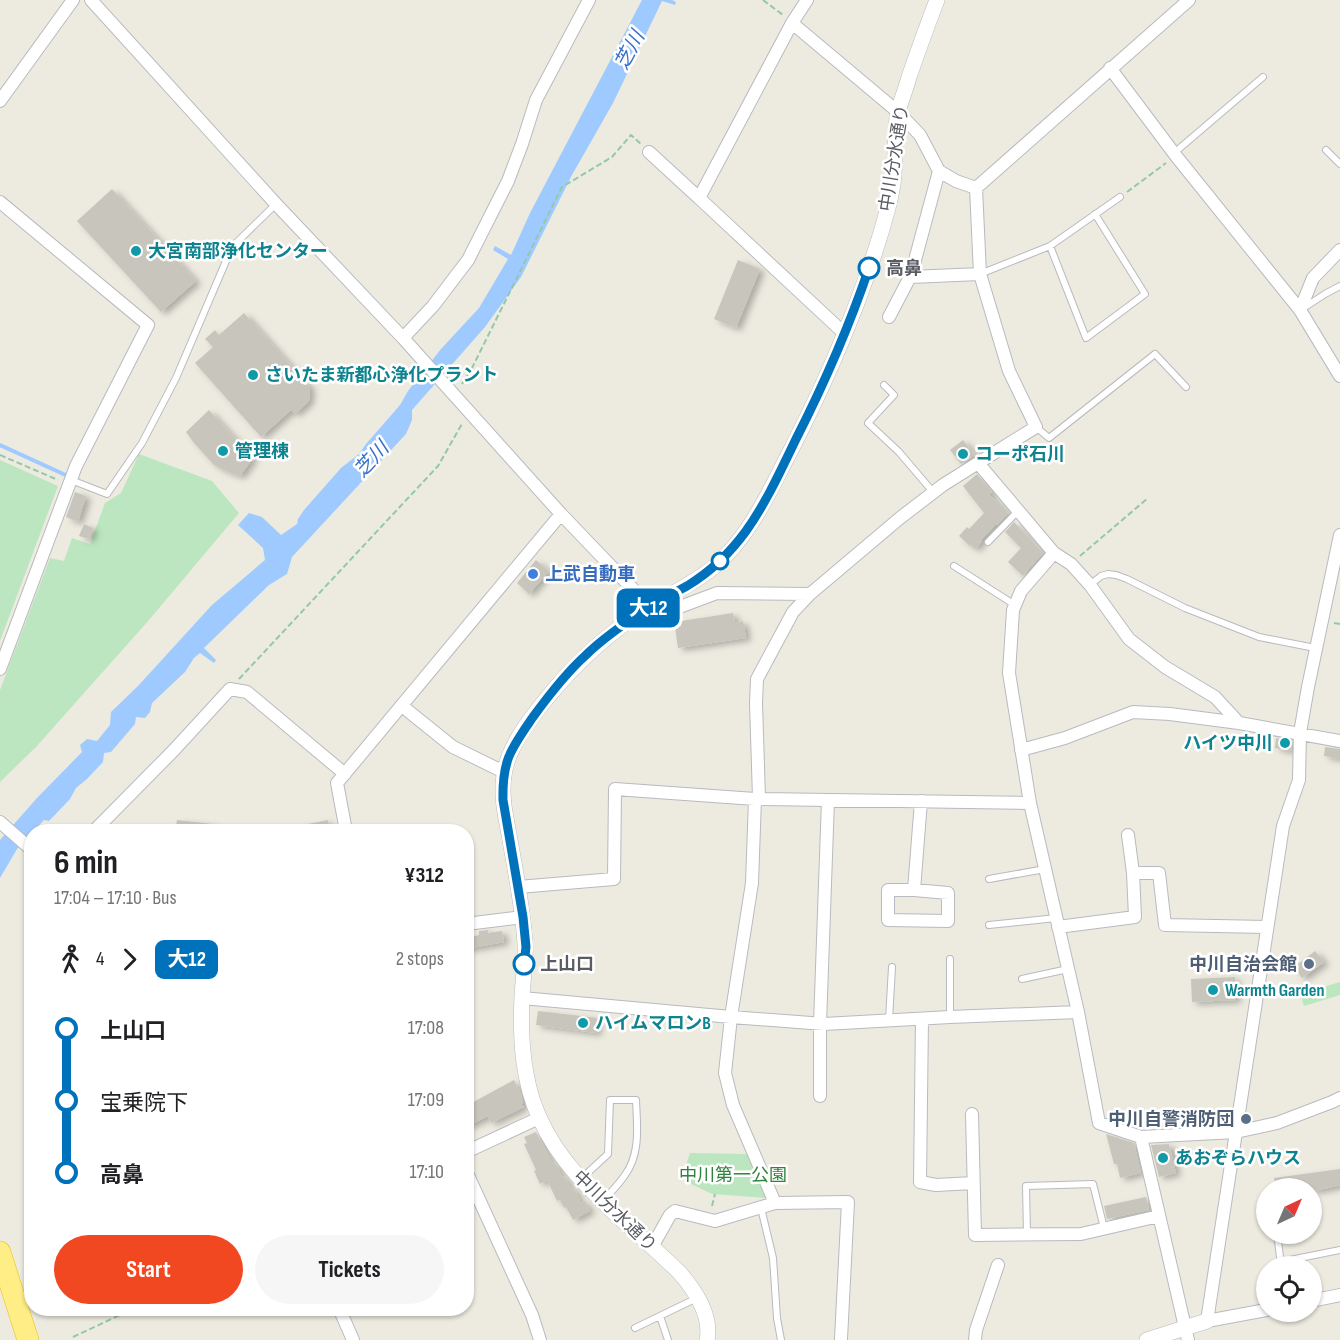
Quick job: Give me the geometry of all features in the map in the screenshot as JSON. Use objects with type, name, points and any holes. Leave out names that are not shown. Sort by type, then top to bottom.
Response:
[{"type":"highway","points":[[0,1252],[28,1340]]},
{"type":"highway","points":[[0,1297],[13,1340]]},
{"type":"street","points":[[0,101],[73,0]]},
{"type":"street","points":[[91,0],[276,204],[453,393],[561,514],[650,607],[677,608],[717,593],[810,594]]},
{"type":"street","points":[[405,341],[468,260],[508,181],[536,100],[589,0]]},
{"type":"street","points":[[699,198],[792,23],[807,0]]},
{"type":"street","name":"中川分水通り","points":[[708,1340],[709,1333],[705,1315],[698,1297],[688,1283],[580,1180],[559,1153],[539,1118],[523,1059],[522,998],[526,947],[503,800],[504,772],[514,745],[544,702],[586,654],[650,607],[689,585],[715,566],[746,530],[783,467],[829,370],[866,278],[890,203],[898,112],[937,0]]},
{"type":"street","points":[[976,188],[1187,1]]},
{"type":"street","points":[[792,23],[898,112],[920,135],[939,171],[956,181],[976,188]]},
{"type":"street","points":[[1110,68],[1175,154],[1300,310],[1340,376]]},
{"type":"street","points":[[649,152],[844,334]]},
{"type":"street","points":[[889,317],[910,277],[939,171]]},
{"type":"street","points":[[775,1203],[733,1105],[725,1073],[731,1017],[752,883],[757,799],[757,680],[793,612],[810,594],[933,492],[1036,428],[1010,371],[980,274],[976,188]]},
{"type":"street","points":[[0,202],[148,326],[76,466],[0,669]]},
{"type":"street","points":[[1300,310],[1313,278],[1340,250]]},
{"type":"street","points":[[910,277],[980,274]]},
{"type":"street","points":[[978,463],[1054,553],[1071,564],[1090,585],[1129,639],[1165,667],[1215,697],[1239,723]]},
{"type":"street","points":[[345,824],[337,783],[561,514]]},
{"type":"street","points":[[1207,1321],[1283,826],[1299,780],[1300,733],[1315,648],[1340,535]]},
{"type":"street","points":[[1054,553],[1021,591],[1013,610],[1009,673],[1030,803],[1078,1012],[1099,1123],[1141,1137],[1236,1132],[1277,1123],[1340,1098]]},
{"type":"street","points":[[101,824],[230,689],[247,692],[345,774]]},
{"type":"street","points":[[402,706],[453,747],[504,772]]},
{"type":"street","points":[[1021,750],[1065,738],[1133,712],[1170,714],[1239,723],[1340,741]]},
{"type":"street","points":[[518,886],[614,879],[615,789],[757,799],[1030,803]]},
{"type":"street","points":[[820,1096],[820,1024],[828,800]]},
{"type":"street","points":[[914,890],[921,801]]},
{"type":"street","points":[[0,822],[24,843]]},
{"type":"street","points":[[1057,922],[1135,917],[1128,835]]},
{"type":"street","points":[[1133,873],[1159,873],[1164,925],[1267,927]]},
{"type":"street","points":[[888,890],[914,890],[948,893],[948,921],[888,920],[888,890]]},
{"type":"street","points":[[474,923],[523,917]]},
{"type":"street","points":[[522,998],[820,1024],[1078,1012]]},
{"type":"street","points":[[922,1019],[920,1182],[936,1185],[973,1183]]},
{"type":"street","points":[[972,1114],[975,1235],[1081,1234],[1159,1216]]},
{"type":"street","points":[[474,1148],[539,1118]]},
{"type":"street","points":[[1141,1137],[1187,1334]]},
{"type":"street","points":[[474,1188],[532,1315],[540,1340]]},
{"type":"street","points":[[652,1247],[670,1215],[675,1211],[715,1221],[775,1203],[848,1202],[841,1340]]},
{"type":"street","points":[[975,1340],[976,1330],[998,1265]]},
{"type":"street","points":[[1322,1298],[1340,1295]]},
{"type":"street","points":[[1147,1340],[1187,1334],[1207,1321],[1256,1312]]},
{"type":"street","points":[[342,1316],[353,1340]]},
{"type":"lane","points":[[1175,154],[1263,77]]},
{"type":"lane","points":[[1326,150],[1340,164]]},
{"type":"lane","points":[[980,274],[1050,246],[1120,197]]},
{"type":"lane","points":[[70,482],[107,494],[142,443],[177,378],[232,247],[276,204]]},
{"type":"lane","points":[[1050,246],[1086,338],[1146,294],[1095,214]]},
{"type":"lane","points":[[1300,310],[1340,286]]},
{"type":"lane","points":[[1036,428],[1049,438],[1155,354],[1186,387]]},
{"type":"lane","points":[[884,385],[894,395],[868,423],[899,452],[933,492]]},
{"type":"lane","points":[[988,542],[1018,511]]},
{"type":"lane","points":[[954,566],[1015,605]]},
{"type":"lane","points":[[1090,585],[1101,576],[1116,575],[1185,608],[1259,637],[1315,648]]},
{"type":"lane","points":[[989,879],[1045,869]]},
{"type":"lane","points":[[989,925],[1057,922]]},
{"type":"lane","points":[[950,959],[950,1017]]},
{"type":"lane","points":[[889,1021],[892,967]]},
{"type":"lane","points":[[1022,979],[1068,969]]},
{"type":"lane","points":[[580,1180],[608,1154],[610,1100],[636,1100],[638,1142],[625,1176],[603,1202]]},
{"type":"lane","points":[[1027,1234],[1026,1186],[1093,1184],[1105,1229]]},
{"type":"lane","points":[[761,1208],[773,1258],[777,1318],[781,1340]]},
{"type":"lane","points":[[1315,1256],[1340,1250]]},
{"type":"lane","points":[[635,1328],[698,1297]]},
{"type":"lane","points":[[660,1316],[668,1340]]},
{"type":"path","points":[[763,0],[792,23]]},
{"type":"path","points":[[453,393],[471,370],[562,187],[612,157],[630,135],[649,152]]},
{"type":"path","points":[[1120,197],[1175,154]]},
{"type":"path","points":[[230,689],[438,466],[469,412]]},
{"type":"path","points":[[0,455],[70,482]]},
{"type":"path","points":[[1071,564],[1148,498]]},
{"type":"path","points":[[710,1214],[715,1194]]},
{"type":"path","points":[[73,1337],[118,1316]]},
{"type":"green space","points":[[139,454],[212,481],[239,513],[149,620],[36,747],[0,782],[0,690],[50,558],[64,561],[72,538],[90,544],[105,503],[121,493]]},
{"type":"green space","points":[[0,460],[58,486],[0,641]]},
{"type":"green space","points":[[1340,982],[1340,995],[1304,1006],[1300,994]]},
{"type":"green space","name":"中川第一公園","points":[[690,1153],[748,1154],[767,1198],[712,1194],[691,1184],[685,1168]]},
{"type":"water","name":"芝川","points":[[642,0],[672,0],[676,2],[675,5],[662,1],[613,103],[572,175],[521,277],[485,327],[412,410],[412,420],[406,434],[292,557],[287,574],[269,585],[204,648],[216,660],[214,663],[200,653],[194,658],[185,672],[152,703],[150,712],[145,718],[136,717],[135,724],[111,752],[104,753],[103,762],[76,788],[70,799],[49,821],[44,820],[40,824],[24,824],[24,842],[0,878],[0,840],[82,752],[80,745],[87,739],[97,741],[110,725],[111,712],[212,605],[265,560],[263,548],[238,525],[249,513],[262,517],[281,535],[297,524],[304,510],[341,468],[359,454],[400,405],[408,391],[441,349],[479,308],[508,259],[493,250],[495,246],[511,255],[530,213]]},
{"type":"building","name":"大宮南部浄化センター","points":[[112,189],[196,281],[161,312],[77,221]]},
{"type":"building","points":[[738,260],[760,269],[736,328],[714,319]]},
{"type":"building","name":"さいたま新都心浄化プラント","points":[[244,313],[310,387],[309,401],[295,414],[291,410],[261,437],[195,363],[213,347],[205,339],[215,330],[219,335]]},
{"type":"building","name":"管理棟","points":[[209,410],[253,458],[240,476],[214,465],[186,432]]},
{"type":"building","name":"コーポ石川","points":[[963,440],[975,455],[961,464],[950,450]]},
{"type":"building","points":[[977,474],[992,492],[989,494],[1008,513],[975,549],[959,536],[984,513],[963,486]]},
{"type":"building","points":[[75,492],[86,496],[78,522],[66,517]]},
{"type":"building","points":[[1014,522],[1043,553],[1023,576],[1008,562],[1021,548],[1005,532]]},
{"type":"building","points":[[84,524],[93,528],[89,539],[79,536]]},
{"type":"building","points":[[536,560],[549,571],[529,594],[517,583]]},
{"type":"building","points":[[733,613],[735,623],[743,621],[746,638],[678,648],[675,627],[681,626],[681,621]]},
{"type":"building","name":"ハイツ中川","points":[[1276,738],[1292,741],[1291,751],[1275,748]]},
{"type":"building","points":[[1325,747],[1340,749],[1340,759],[1324,756]]},
{"type":"building","points":[[177,820],[213,824],[176,824]]},
{"type":"building","points":[[328,820],[329,824],[308,824]]},
{"type":"building","points":[[488,930],[488,933],[502,931],[504,942],[474,948],[474,936],[479,935],[479,931]]},
{"type":"building","points":[[1315,951],[1324,962],[1302,978],[1294,967]]},
{"type":"building","name":"Warmth Garden","points":[[1235,977],[1236,1000],[1192,1002],[1191,979]]},
{"type":"building","points":[[538,1011],[598,1018],[596,1033],[536,1025]]},
{"type":"building","points":[[514,1080],[524,1107],[491,1123],[488,1116],[474,1123],[474,1102]]},
{"type":"building","points":[[536,1132],[552,1163],[556,1164],[562,1177],[564,1176],[571,1189],[574,1188],[581,1203],[585,1201],[590,1211],[573,1220],[566,1207],[564,1208],[560,1200],[557,1201],[547,1180],[540,1184],[524,1144],[527,1143],[524,1137]]},
{"type":"building","points":[[1106,1134],[1134,1143],[1141,1173],[1120,1178]]},
{"type":"building","name":"あおぞらハウス","points":[[1169,1144],[1176,1173],[1159,1177],[1151,1145]]},
{"type":"building","points":[[1340,1169],[1340,1185],[1322,1189],[1322,1178],[1274,1178]]},
{"type":"building","points":[[1146,1197],[1149,1210],[1107,1219],[1104,1206]]},
{"type":"waterway","points":[[0,445],[70,477]]},
{"type":"bus line","name":"大12","points":[[524,964],[526,947],[523,917],[503,800],[507,759],[544,702],[586,654],[650,607],[689,585],[715,566],[746,530],[778,477],[815,401],[838,351],[869,268]]},
{"type":"place","name":"大宮南部浄化センター","points":[[136,251]]},
{"type":"place","name":"高鼻","points":[[869,268]]},
{"type":"place","name":"さいたま新都心浄化プラント","points":[[253,375]]},
{"type":"place","name":"管理棟","points":[[223,451]]},
{"type":"place","name":"コーポ石川","points":[[963,454]]},
{"type":"place","name":"上武自動車","points":[[533,574]]},
{"type":"place","name":"ハイツ中川","points":[[1285,743]]},
{"type":"place","name":"上山口","points":[[524,964]]},
{"type":"place","name":"中川自治会館","points":[[1309,964]]},
{"type":"place","name":"Warmth Garden","points":[[1213,990]]},
{"type":"place","name":"ハイムマロンB","points":[[583,1023]]},
{"type":"place","name":"中川自警消防団","points":[[1246,1119]]},
{"type":"place","name":"あおぞらハウス","points":[[1163,1158]]}]
